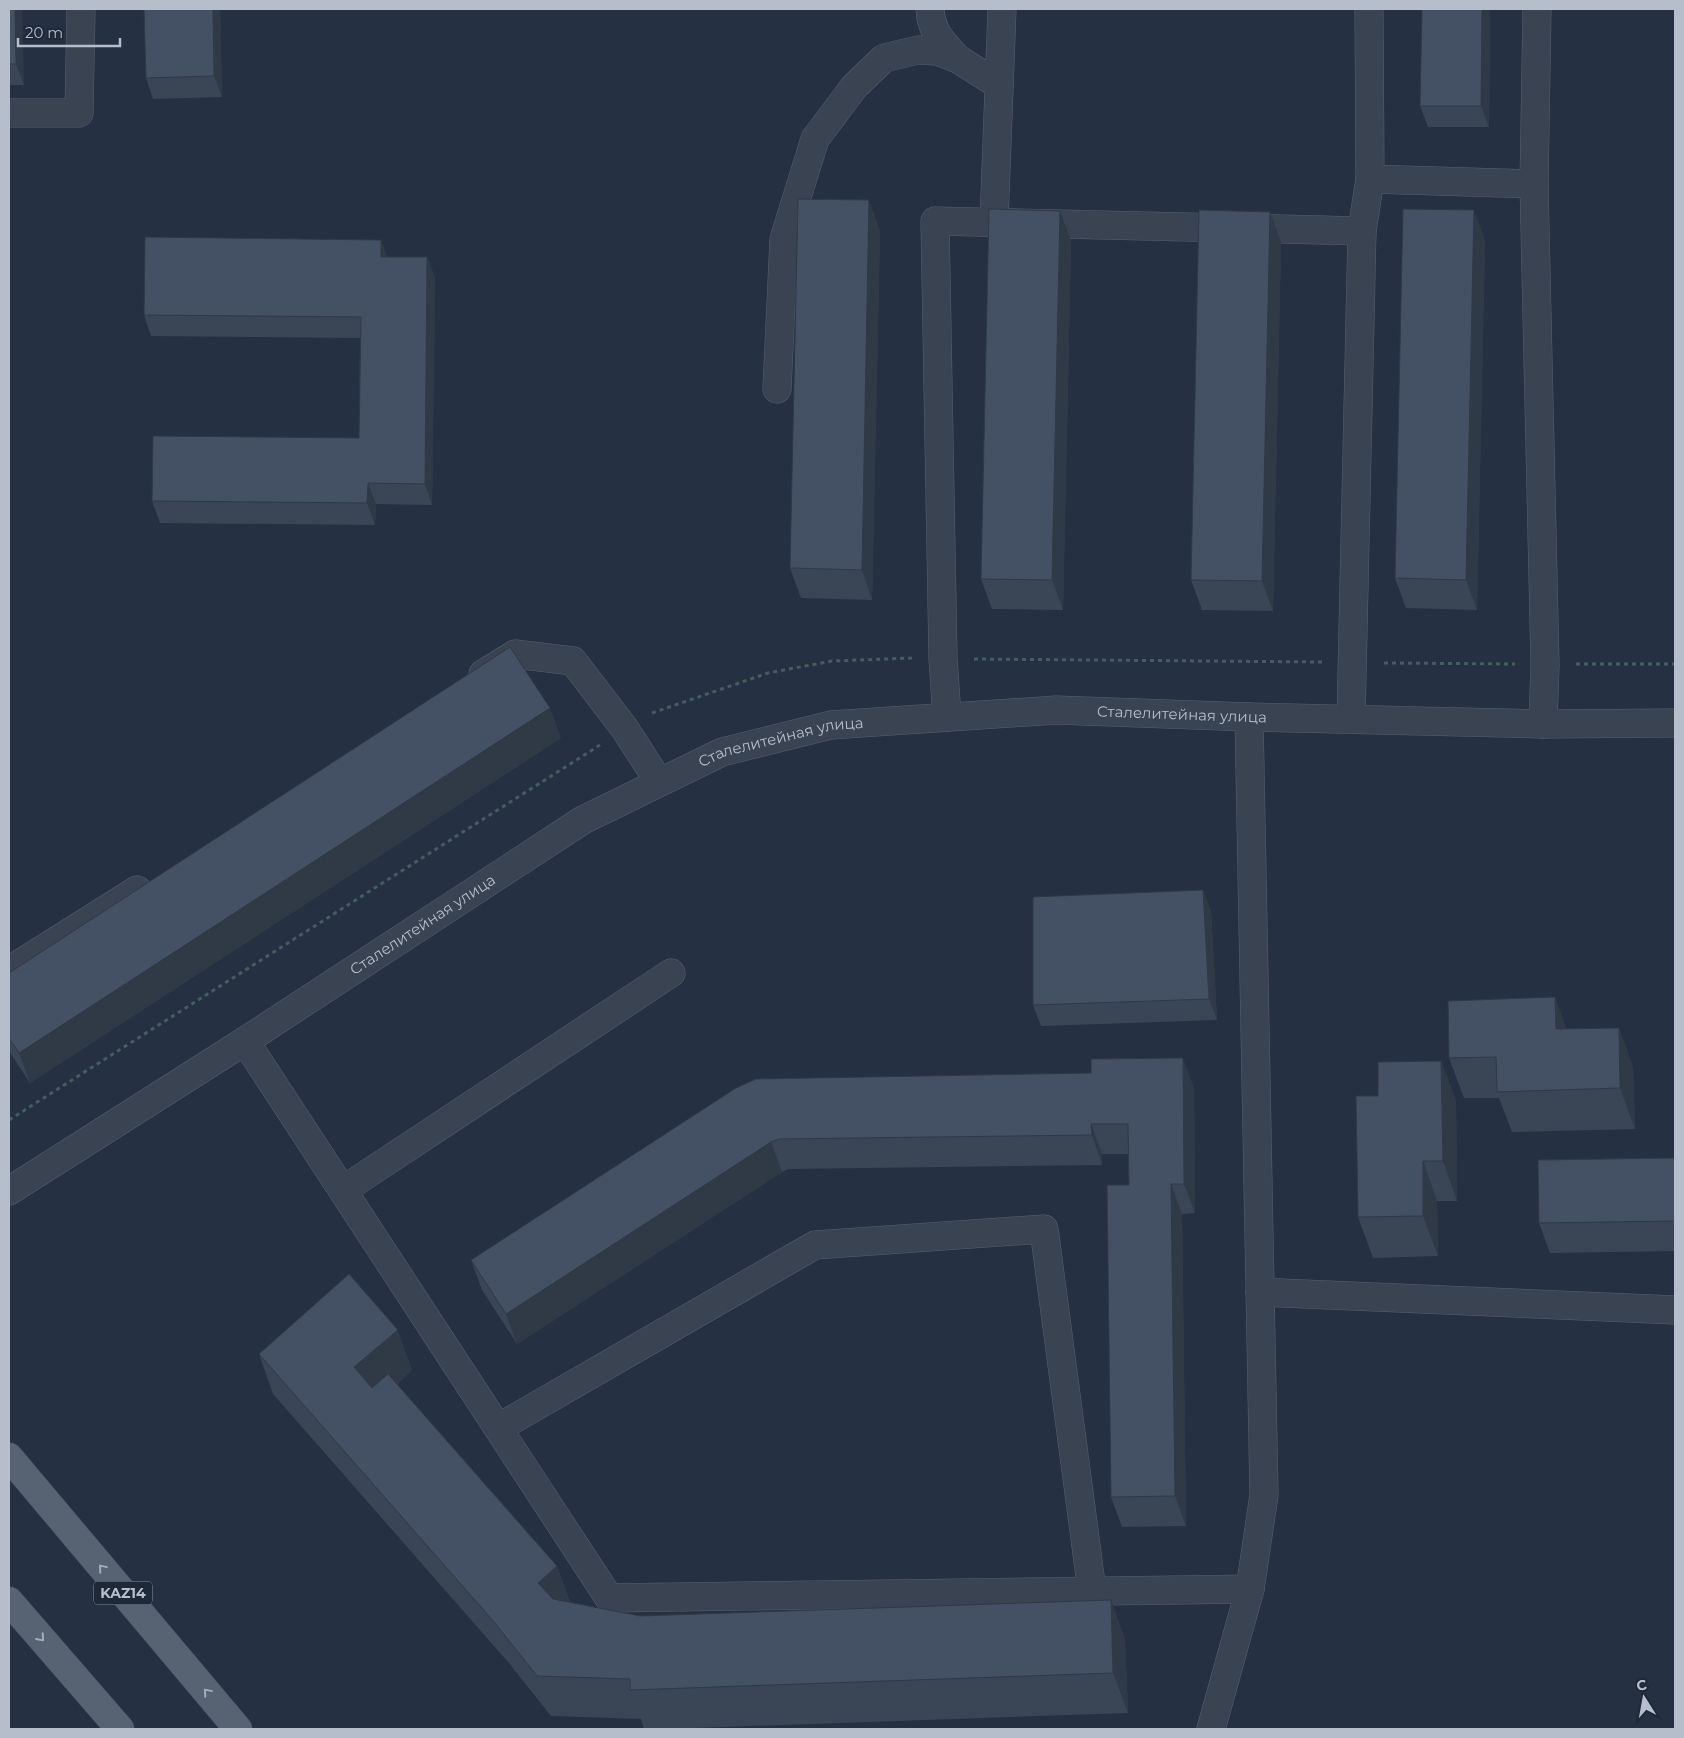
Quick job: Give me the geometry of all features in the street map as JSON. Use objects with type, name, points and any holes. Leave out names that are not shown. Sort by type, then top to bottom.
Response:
[{"type":"main road","name":"KAZ14","points":[[9,1458],[238,1729]]},
{"type":"main road","points":[[9,1601],[120,1729]]},
{"type":"street","points":[[9,113],[79,113],[80,9]]},
{"type":"street","points":[[930,9],[930,15],[937,36],[958,59]]},
{"type":"street","points":[[994,222],[1002,9]]},
{"type":"street","points":[[1351,720],[1362,231],[1370,179],[1369,9]]},
{"type":"street","points":[[1537,9],[1534,184],[1544,724]]},
{"type":"street","points":[[776,389],[784,240],[815,139],[854,87],[884,58],[918,50],[937,51],[958,59],[999,85]]},
{"type":"street","points":[[1370,179],[1534,184]]},
{"type":"street","points":[[947,717],[943,658],[935,221],[1362,231]]},
{"type":"street","points":[[464,686],[515,654],[573,660],[625,729],[659,782]]},
{"type":"street","name":"Сталелитейная улица","points":[[9,1190],[245,1041],[583,820],[722,752],[831,725],[1056,710],[1351,720],[1544,724],[1675,723]]},
{"type":"street","points":[[1212,1729],[1250,1589],[1264,1495],[1249,717]]},
{"type":"street","points":[[10,970],[161,875]]},
{"type":"street","points":[[342,1190],[671,973]]},
{"type":"street","points":[[245,1041],[610,1598],[1250,1589]]},
{"type":"street","points":[[498,1428],[815,1245],[1044,1228],[1092,1591]]},
{"type":"street","points":[[1260,1292],[1675,1310]]},
{"type":"path","points":[[9,1120],[647,715],[768,673],[832,661],[943,658],[1544,665],[1675,664]]},
{"type":"building","points":[[9,9],[15,9],[16,64],[9,64]]},
{"type":"building","points":[[144,9],[213,9],[214,76],[146,78]]},
{"type":"building","points":[[1422,9],[1482,9],[1481,106],[1420,106]]},
{"type":"building","points":[[798,199],[869,200],[862,570],[790,568]]},
{"type":"building","points":[[989,209],[1060,211],[1052,580],[981,579]]},
{"type":"building","points":[[1403,209],[1474,210],[1466,580],[1395,578]]},
{"type":"building","points":[[1199,210],[1270,212],[1262,581],[1191,580]]},
{"type":"building","points":[[145,237],[381,240],[381,257],[427,257],[425,484],[368,483],[367,503],[152,501],[153,436],[359,438],[361,317],[144,315]]},
{"type":"building","points":[[510,647],[550,708],[19,1053],[9,1038],[9,973]]},
{"type":"building","points":[[1203,890],[1209,999],[1033,1005],[1033,897]]},
{"type":"building","points":[[1555,997],[1556,1029],[1619,1028],[1620,1088],[1497,1092],[1496,1057],[1449,1058],[1448,1001]]},
{"type":"building","points":[[1183,1058],[1184,1184],[1171,1184],[1175,1496],[1111,1497],[1107,1185],[1129,1185],[1128,1124],[1091,1124],[1092,1135],[779,1139],[771,1142],[506,1314],[471,1260],[736,1088],[756,1079],[1091,1073],[1091,1059]]},
{"type":"building","points":[[1441,1061],[1443,1161],[1423,1161],[1423,1216],[1358,1217],[1356,1096],[1378,1096],[1378,1062]]},
{"type":"building","points":[[1675,1158],[1675,1221],[1539,1223],[1538,1160]]},
{"type":"building","points":[[349,1274],[398,1330],[354,1367],[372,1388],[388,1374],[557,1566],[538,1583],[553,1599],[640,1616],[1111,1600],[1113,1673],[630,1690],[630,1679],[537,1676],[494,1622],[259,1354]]}]
